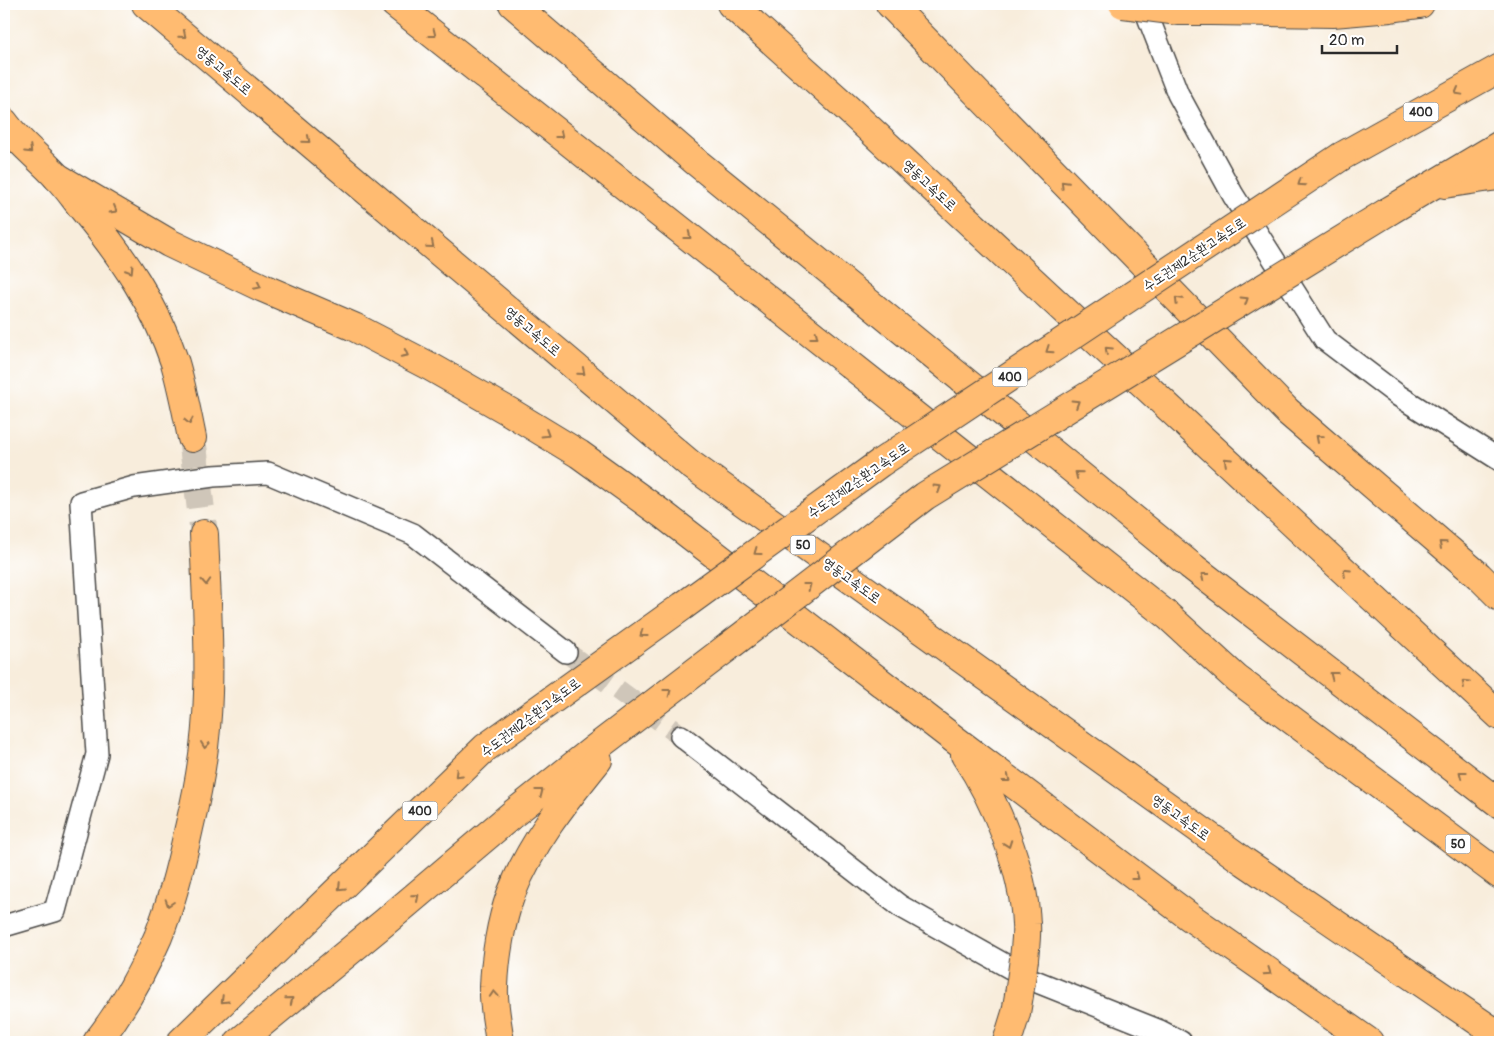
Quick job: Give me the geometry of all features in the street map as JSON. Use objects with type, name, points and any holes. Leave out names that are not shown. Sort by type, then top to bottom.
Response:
[{"type":"highway","name":"영동고속도로","points":[[146,4],[690,464],[1245,862],[1500,1036]]},
{"type":"highway","name":"50","points":[[395,4],[1168,616],[1237,679],[1500,875]]},
{"type":"highway","points":[[513,4],[695,161],[1182,559],[1500,804]]},
{"type":"highway","name":"영동고속도로","points":[[731,4],[855,116],[1500,716]]},
{"type":"highway","points":[[890,4],[1287,411],[1490,583],[1500,597]]},
{"type":"highway","points":[[1123,4],[1179,11],[1333,13],[1420,4]]},
{"type":"highway","name":"수도권제2순환고속도로","points":[[180,1042],[486,748],[880,463],[1342,156],[1500,68]]},
{"type":"highway","points":[[4,122],[12,133],[57,177],[127,265],[145,295],[160,325],[174,363],[192,438]]},
{"type":"highway","points":[[239,1042],[514,813],[629,722],[926,496],[1389,211],[1500,145]]},
{"type":"highway","points":[[1430,186],[1491,178],[1500,175]]},
{"type":"highway","points":[[57,177],[169,243],[264,288],[354,327],[430,367],[510,412],[578,454],[665,516],[954,739],[1190,917],[1369,1042]]},
{"type":"highway","points":[[97,1042],[115,1019],[158,937],[183,857],[200,782],[206,737],[208,692],[204,534]]},
{"type":"highway","points":[[500,1042],[494,989],[501,927],[511,894],[534,848],[562,805],[629,722]]},
{"type":"highway","points":[[954,739],[976,772],[994,806],[1021,886],[1027,925],[1024,959],[1016,1013],[1007,1042]]},
{"type":"street","points":[[1143,4],[1178,94],[1228,186],[1325,340],[1399,396],[1500,460]]},
{"type":"street","points":[[4,926],[55,911],[97,754],[81,502],[144,486],[213,476],[268,473],[413,534],[566,652]]},
{"type":"street","points":[[681,736],[900,906],[1030,978],[1160,1031],[1181,1042]]},
{"type":"tunnel","points":[[192,438],[204,534]]},
{"type":"tunnel","points":[[566,652],[681,736]]}]
